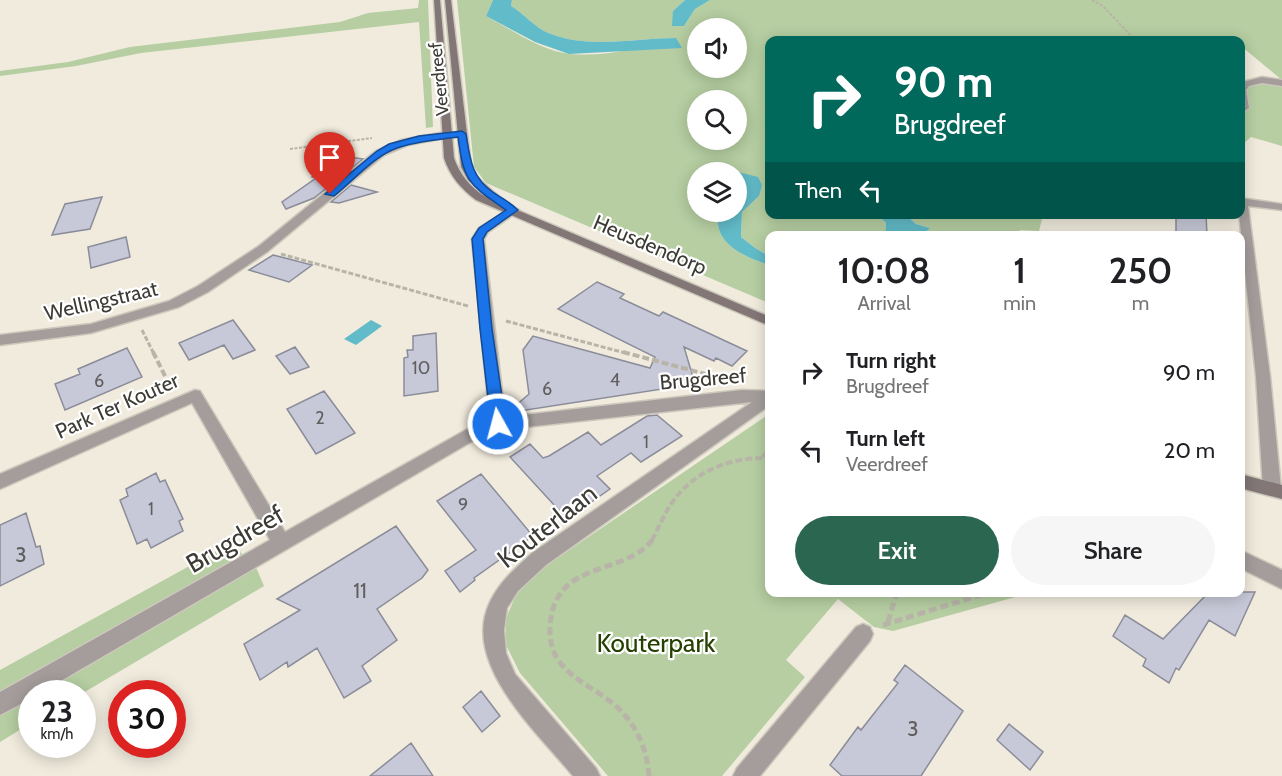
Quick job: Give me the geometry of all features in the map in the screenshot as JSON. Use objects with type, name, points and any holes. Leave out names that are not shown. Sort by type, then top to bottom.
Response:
[{"type":"main road","name":"Veerdreef","points":[[437,0],[446,135],[452,169],[468,189],[480,198],[513,210]]},
{"type":"main road","name":"Veerdreef","points":[[448,0],[466,167],[481,188],[513,210]]},
{"type":"main road","points":[[438,14],[449,13]]},
{"type":"main road","points":[[446,135],[462,134]]},
{"type":"main road","name":"Heusdendorp","points":[[513,210],[765,320]]},
{"type":"main road","points":[[1245,482],[1277,490]]},
{"type":"street","points":[[1245,86],[1262,80],[1282,82]]},
{"type":"street","name":"Wellingstraat","points":[[0,340],[91,328],[174,304],[203,290],[263,249],[380,153],[405,142],[446,135]]},
{"type":"street","points":[[1245,201],[1282,207]]},
{"type":"street","points":[[498,424],[478,239],[483,230],[513,210]]},
{"type":"street","points":[[1244,219],[1277,490]]},
{"type":"street","name":"Park Ter Kouter","points":[[0,482],[195,395],[281,542]]},
{"type":"street","name":"Brugdreef","points":[[0,704],[477,431],[498,424],[742,396],[765,397]]},
{"type":"street","name":"Kouterlaan","points":[[588,776],[508,681],[496,653],[494,630],[498,606],[511,585],[539,559],[765,401]]},
{"type":"street","points":[[1245,562],[1282,580]]},
{"type":"street","points":[[745,776],[863,634]]},
{"type":"path","points":[[1092,0],[1103,6],[1131,36]]},
{"type":"path","points":[[290,148],[373,138]]},
{"type":"path","points":[[263,249],[485,311],[503,320],[732,381]]},
{"type":"path","points":[[142,315],[142,331],[178,402]]},
{"type":"path","points":[[648,776],[649,768],[641,738],[626,717],[608,699],[572,678],[556,658],[550,639],[550,615],[559,596],[572,581],[591,570],[645,548],[655,537],[676,494],[691,479],[712,467],[739,460],[762,458],[765,454]]},
{"type":"path","points":[[887,622],[895,597]]},
{"type":"path","points":[[863,634],[887,622],[974,597]]},
{"type":"green space","points":[[419,0],[428,0],[433,127],[426,128],[419,22],[141,53],[76,66],[0,76],[0,71],[68,62],[130,47],[340,22],[368,13],[418,8]]},
{"type":"green space","points":[[457,0],[493,0],[486,16],[549,49],[584,55],[624,51],[676,38],[597,42],[566,38],[540,28],[511,6],[512,0],[685,0],[673,11],[684,26],[687,21],[687,78],[747,78],[747,18],[689,18],[695,9],[710,0],[1282,0],[1282,80],[1245,49],[1245,36],[765,36],[765,219],[882,219],[886,223],[885,231],[765,231],[765,254],[741,237],[742,222],[747,222],[747,207],[759,196],[747,182],[747,162],[687,162],[687,222],[718,222],[720,232],[732,247],[765,264],[765,301],[486,183],[474,167]]},
{"type":"green space","points":[[1245,80],[1282,84],[1282,146],[1251,137],[1245,142]]},
{"type":"green space","points":[[910,219],[1042,219],[1039,231],[927,231],[930,228],[916,224]]},
{"type":"green space","name":"Kouterpark","points":[[765,417],[765,597],[1016,597],[893,631],[874,627],[838,599],[786,660],[805,677],[722,776],[608,776],[520,673],[506,645],[506,618],[516,595],[537,572]]},
{"type":"green space","points":[[235,541],[244,558],[28,680],[18,680],[18,686],[0,696],[0,670]]},
{"type":"green space","points":[[255,565],[264,586],[96,685],[96,680],[55,680]]},
{"type":"green space","points":[[18,701],[18,731],[0,742],[0,711]]},
{"type":"water","points":[[493,0],[512,0],[511,6],[540,28],[566,38],[613,42],[676,38],[682,48],[569,54],[535,42],[486,16]]},
{"type":"water","points":[[685,0],[710,0],[695,9],[687,18],[684,26],[672,26],[673,11]]},
{"type":"water","points":[[747,174],[758,177],[762,185],[759,196],[747,207]]},
{"type":"water","points":[[882,219],[910,219],[916,224],[930,228],[927,231],[885,231],[886,223]]},
{"type":"water","points":[[742,222],[741,237],[765,254],[765,264],[732,247],[720,232],[718,223]]},
{"type":"water","points":[[371,320],[382,326],[356,345],[344,339]]},
{"type":"building","points":[[343,156],[363,159],[314,198],[286,209],[282,202],[316,178],[312,177]]},
{"type":"building","points":[[351,185],[377,192],[339,203],[331,202]]},
{"type":"building","points":[[102,197],[90,229],[52,235],[65,204]]},
{"type":"building","points":[[1176,219],[1206,219],[1207,231],[1176,231]]},
{"type":"building","points":[[126,237],[130,257],[91,268],[88,247]]},
{"type":"building","points":[[273,255],[312,265],[289,282],[249,270]]},
{"type":"building","points":[[597,282],[624,294],[620,298],[659,316],[663,312],[747,351],[732,366],[716,358],[714,361],[684,347],[695,384],[507,413],[529,394],[523,350],[533,336],[650,368],[655,357],[558,309]]},
{"type":"building","points":[[233,320],[255,350],[233,359],[224,345],[189,360],[179,343]]},
{"type":"building","points":[[436,333],[438,391],[404,396],[404,358],[408,357],[407,350],[413,350],[413,336]]},
{"type":"building","points":[[295,347],[309,367],[290,374],[276,356]]},
{"type":"building","points":[[127,348],[142,377],[65,410],[55,384],[80,374],[78,369]]},
{"type":"building","points":[[324,391],[355,433],[316,454],[287,409]]},
{"type":"building","points":[[657,415],[682,436],[641,462],[631,453],[597,476],[610,489],[567,519],[510,457],[530,444],[543,458],[588,432],[601,445],[647,416]]},
{"type":"building","points":[[156,473],[160,482],[165,480],[183,519],[179,521],[183,531],[151,548],[147,539],[137,544],[120,500],[128,496],[126,489]]},
{"type":"building","points":[[481,474],[533,536],[474,578],[475,580],[460,592],[445,571],[476,550],[437,501]]},
{"type":"building","points":[[26,513],[36,547],[40,546],[44,564],[0,586],[0,525]]},
{"type":"building","points":[[396,526],[428,570],[422,578],[377,609],[397,640],[362,666],[371,681],[344,698],[317,648],[288,667],[287,662],[260,680],[244,644],[300,610],[277,599]]},
{"type":"building","points":[[1245,592],[1255,592],[1235,636],[1209,620],[1179,670],[1176,668],[1169,683],[1143,666],[1146,659],[1113,636],[1125,615],[1163,639],[1204,597],[1245,597]]},
{"type":"building","points":[[905,665],[963,711],[921,776],[842,776],[830,765],[858,727],[861,730],[898,683],[894,680]]},
{"type":"building","points":[[481,691],[500,716],[482,732],[463,707]]},
{"type":"building","points":[[1009,724],[1043,752],[1030,770],[997,740]]},
{"type":"building","points":[[411,743],[433,776],[370,776]]},
{"type":"route","points":[[330,194],[380,153],[393,146],[419,139],[462,134],[466,167],[472,178],[481,188],[513,210],[483,230],[478,239],[498,424]]}]
